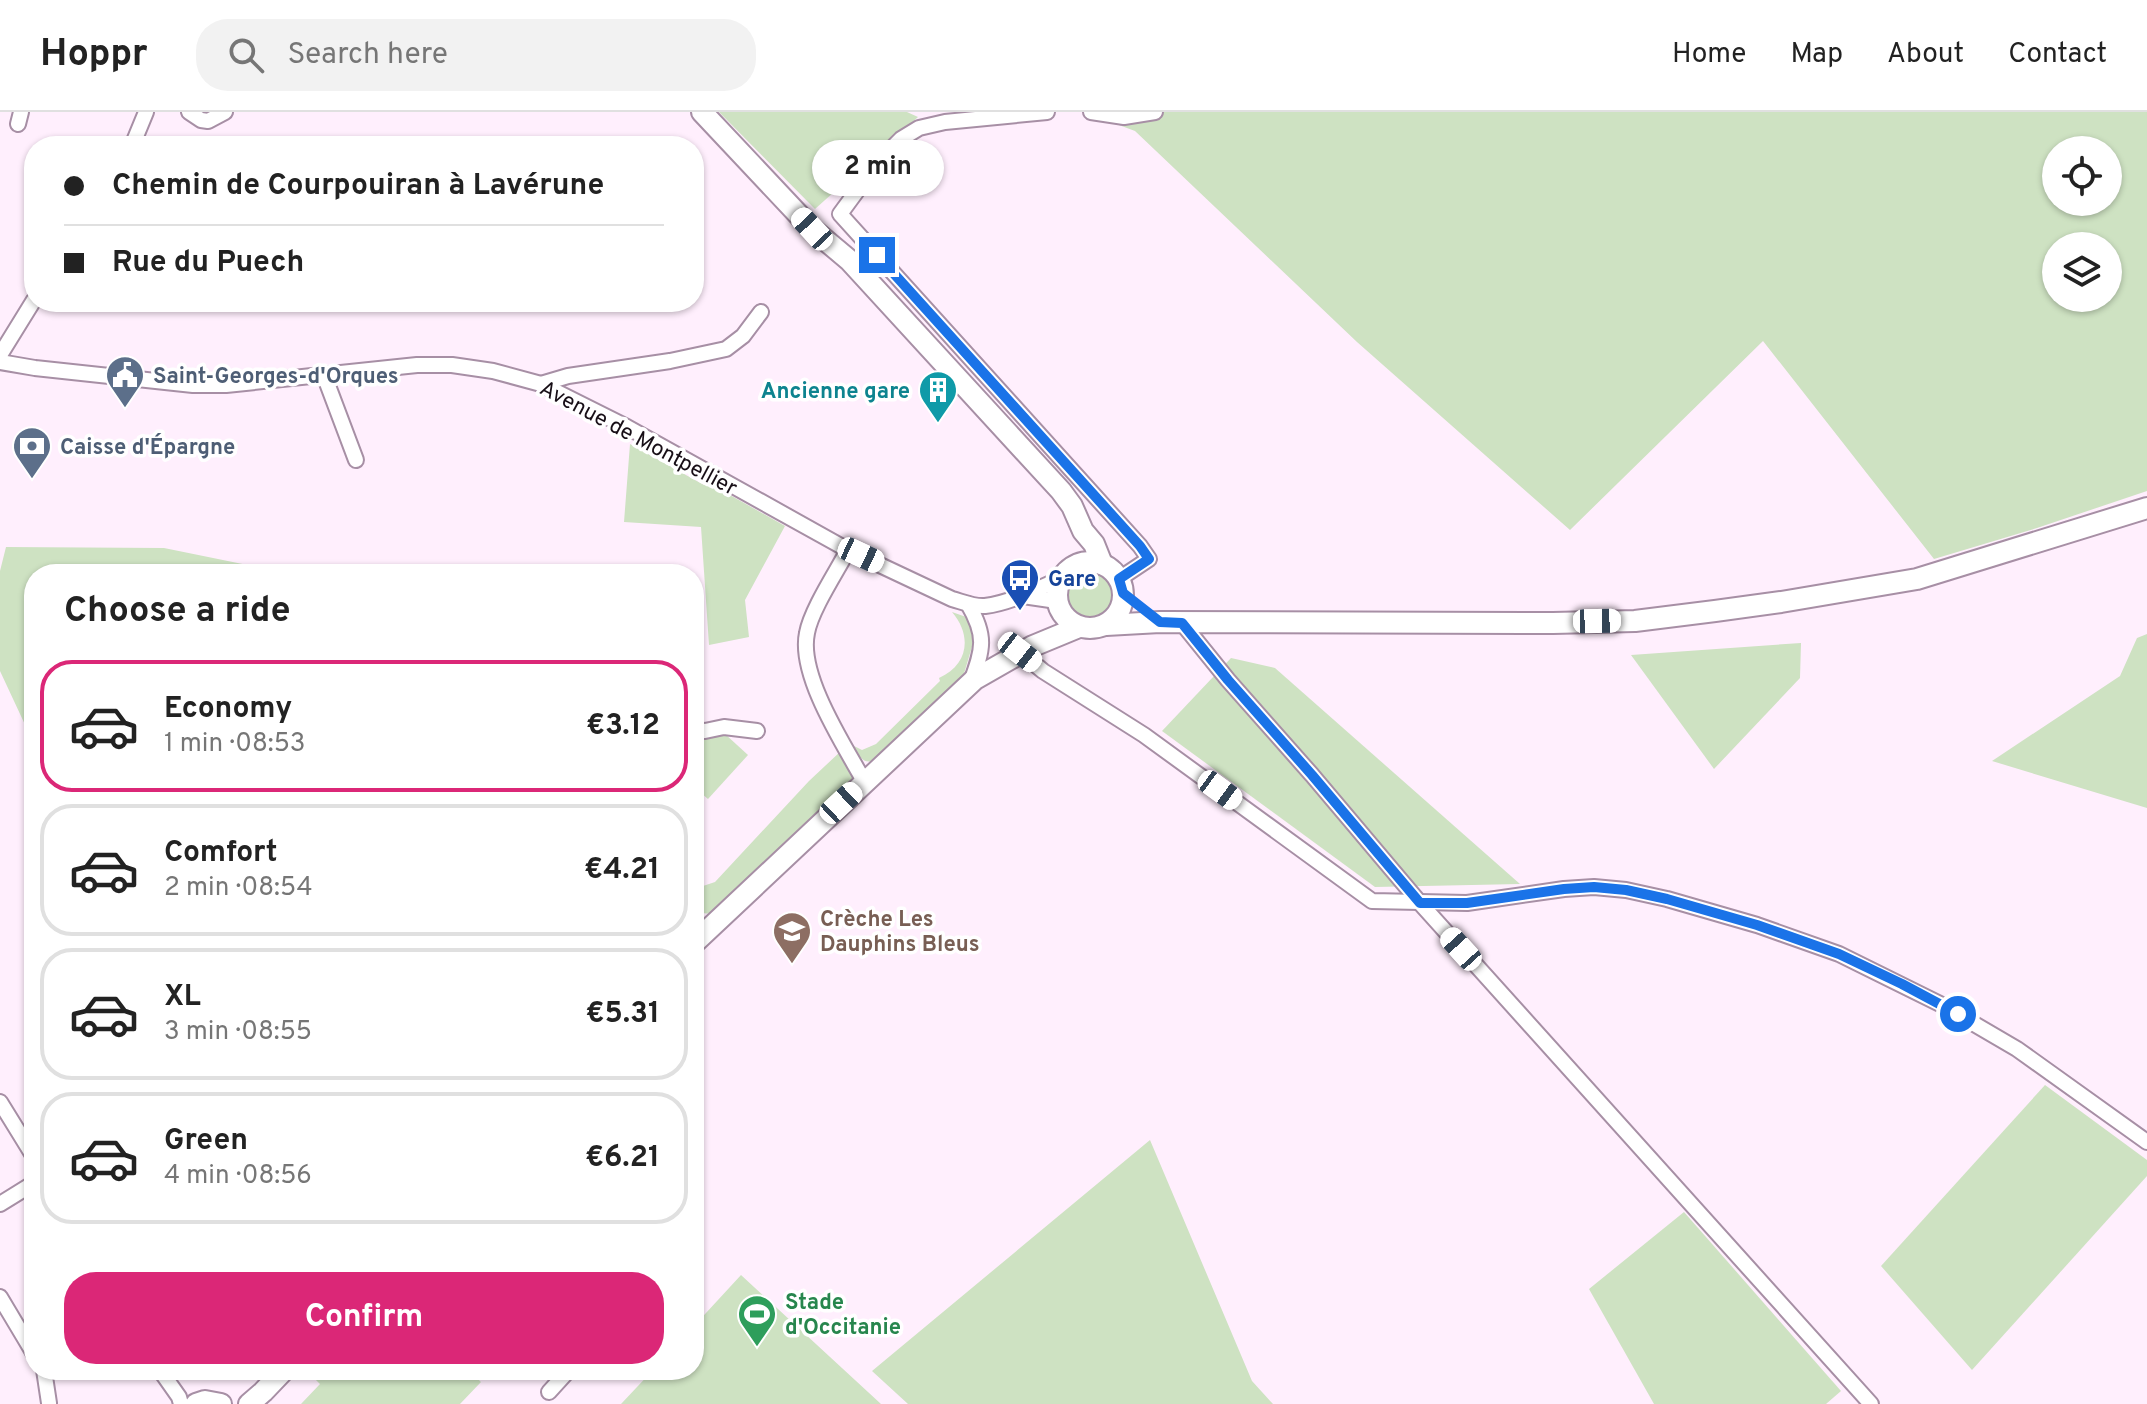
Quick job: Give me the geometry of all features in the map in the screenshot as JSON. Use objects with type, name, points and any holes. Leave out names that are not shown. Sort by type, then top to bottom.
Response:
[{"type":"street","points":[[136,136],[146,112]]},
{"type":"street","points":[[189,112],[208,121],[225,112]]},
{"type":"street","points":[[702,112],[812,229],[849,260],[1061,491],[1072,506],[1083,531],[1094,544],[1102,564]]},
{"type":"street","points":[[1047,112],[945,122],[919,128],[901,139],[879,161],[840,214],[1149,559],[1121,586],[1119,612],[1106,625]]},
{"type":"street","points":[[1091,112],[1124,117],[1155,112]]},
{"type":"street","points":[[0,355],[27,312]]},
{"type":"street","points":[[541,384],[568,376],[726,349],[743,336],[761,312]]},
{"type":"street","name":"Avenue de Montpellier","points":[[0,362],[193,385],[226,385],[417,365],[452,365],[493,371],[541,384],[627,427],[848,550],[952,599],[988,605],[1023,596],[1065,574]]},
{"type":"street","points":[[324,375],[356,460]]},
{"type":"street","points":[[1083,531],[1057,588],[1059,607],[1069,622],[1079,627],[1093,629],[1106,625],[1160,622],[1553,623],[1635,621],[1781,602],[1917,579],[2147,508]]},
{"type":"street","points":[[848,550],[809,624],[806,641],[816,689],[864,781]]},
{"type":"street","points":[[1065,574],[1087,562],[1102,564],[1112,570],[1121,586],[1160,622]]},
{"type":"street","name":"Avenue de Montpellier","points":[[1023,596],[1059,607]]},
{"type":"street","points":[[968,604],[978,622],[982,641],[971,682]]},
{"type":"street","points":[[1026,649],[1059,607]]},
{"type":"street","points":[[1182,623],[1420,903],[1871,1404]]},
{"type":"street","points":[[704,926],[971,682],[1026,649],[1079,627]]},
{"type":"street","points":[[1026,649],[1043,671],[1144,735],[1372,901],[1467,903],[1594,887],[1667,899],[1757,925],[1839,954],[1940,1004],[2017,1049],[2147,1142]]},
{"type":"street","points":[[704,731],[724,727],[757,731]]},
{"type":"street","points":[[0,1102],[24,1141]]},
{"type":"street","points":[[0,1204],[24,1189]]},
{"type":"street","points":[[0,1297],[24,1337]]},
{"type":"street","points":[[46,1380],[49,1403]]},
{"type":"street","points":[[169,1380],[188,1402],[221,1404]]},
{"type":"street","points":[[249,1404],[274,1380]]},
{"type":"street","points":[[549,1392],[560,1380]]},
{"type":"green space","points":[[719,112],[907,112],[918,117],[815,209]]},
{"type":"green space","points":[[1084,112],[2147,112],[2147,491],[1934,559],[1763,341],[1570,530],[1357,342],[1135,131]]},
{"type":"green space","points":[[630,444],[785,526],[745,600],[749,637],[709,645],[701,527],[624,522]]},
{"type":"green space","points":[[6,547],[164,548],[242,564],[24,564],[24,723],[0,671],[0,571]]},
{"type":"green space","points":[[1090,567],[1110,575],[1118,595],[1110,615],[1090,623],[1070,615],[1062,595],[1070,575]]},
{"type":"green space","points":[[952,612],[972,622],[974,640],[963,677],[878,759],[863,760],[854,746],[862,750],[876,744],[962,657],[963,630]]},
{"type":"green space","points":[[2147,634],[2147,808],[1992,761],[2120,676],[2137,638]]},
{"type":"green space","points":[[1801,643],[1800,678],[1714,769],[1631,655]]},
{"type":"green space","points":[[1231,658],[1275,668],[1520,884],[1375,887],[1162,731]]},
{"type":"green space","points":[[725,734],[748,755],[708,799],[704,796],[704,739]]},
{"type":"green space","points":[[841,751],[856,779],[715,913],[704,913],[704,886],[715,882]]},
{"type":"green space","points":[[2045,1085],[2147,1160],[2147,1176],[1972,1370],[1881,1266]]},
{"type":"green space","points":[[1150,1140],[1252,1381],[1273,1404],[908,1404],[872,1371]]},
{"type":"green space","points":[[1684,1212],[1841,1391],[1826,1404],[1654,1404],[1589,1289]]},
{"type":"green space","name":"Stade d'Occitanie","points":[[741,1275],[881,1404],[621,1404],[644,1380],[704,1380],[704,1315]]},
{"type":"green space","points":[[316,1380],[481,1382],[460,1404],[301,1404],[320,1384]]},
{"type":"place","name":"Saint-Georges-d'Orques","points":[[125,409]]},
{"type":"place","name":"Ancienne gare","points":[[938,424]]},
{"type":"place","name":"Caisse d'Épargne","points":[[32,480]]},
{"type":"place","name":"Gare","points":[[1020,612]]},
{"type":"place","name":"Crèche Les Dauphins Bleus","points":[[792,965]]},
{"type":"place","name":"Stade d'Occitanie","points":[[757,1348]]},
{"type":"route","points":[[877,255],[1140,546],[1149,559],[1119,579],[1123,593],[1160,622],[1182,623],[1420,903],[1467,903],[1535,892],[1594,887],[1626,890],[1757,925],[1839,954],[1958,1014]]}]
